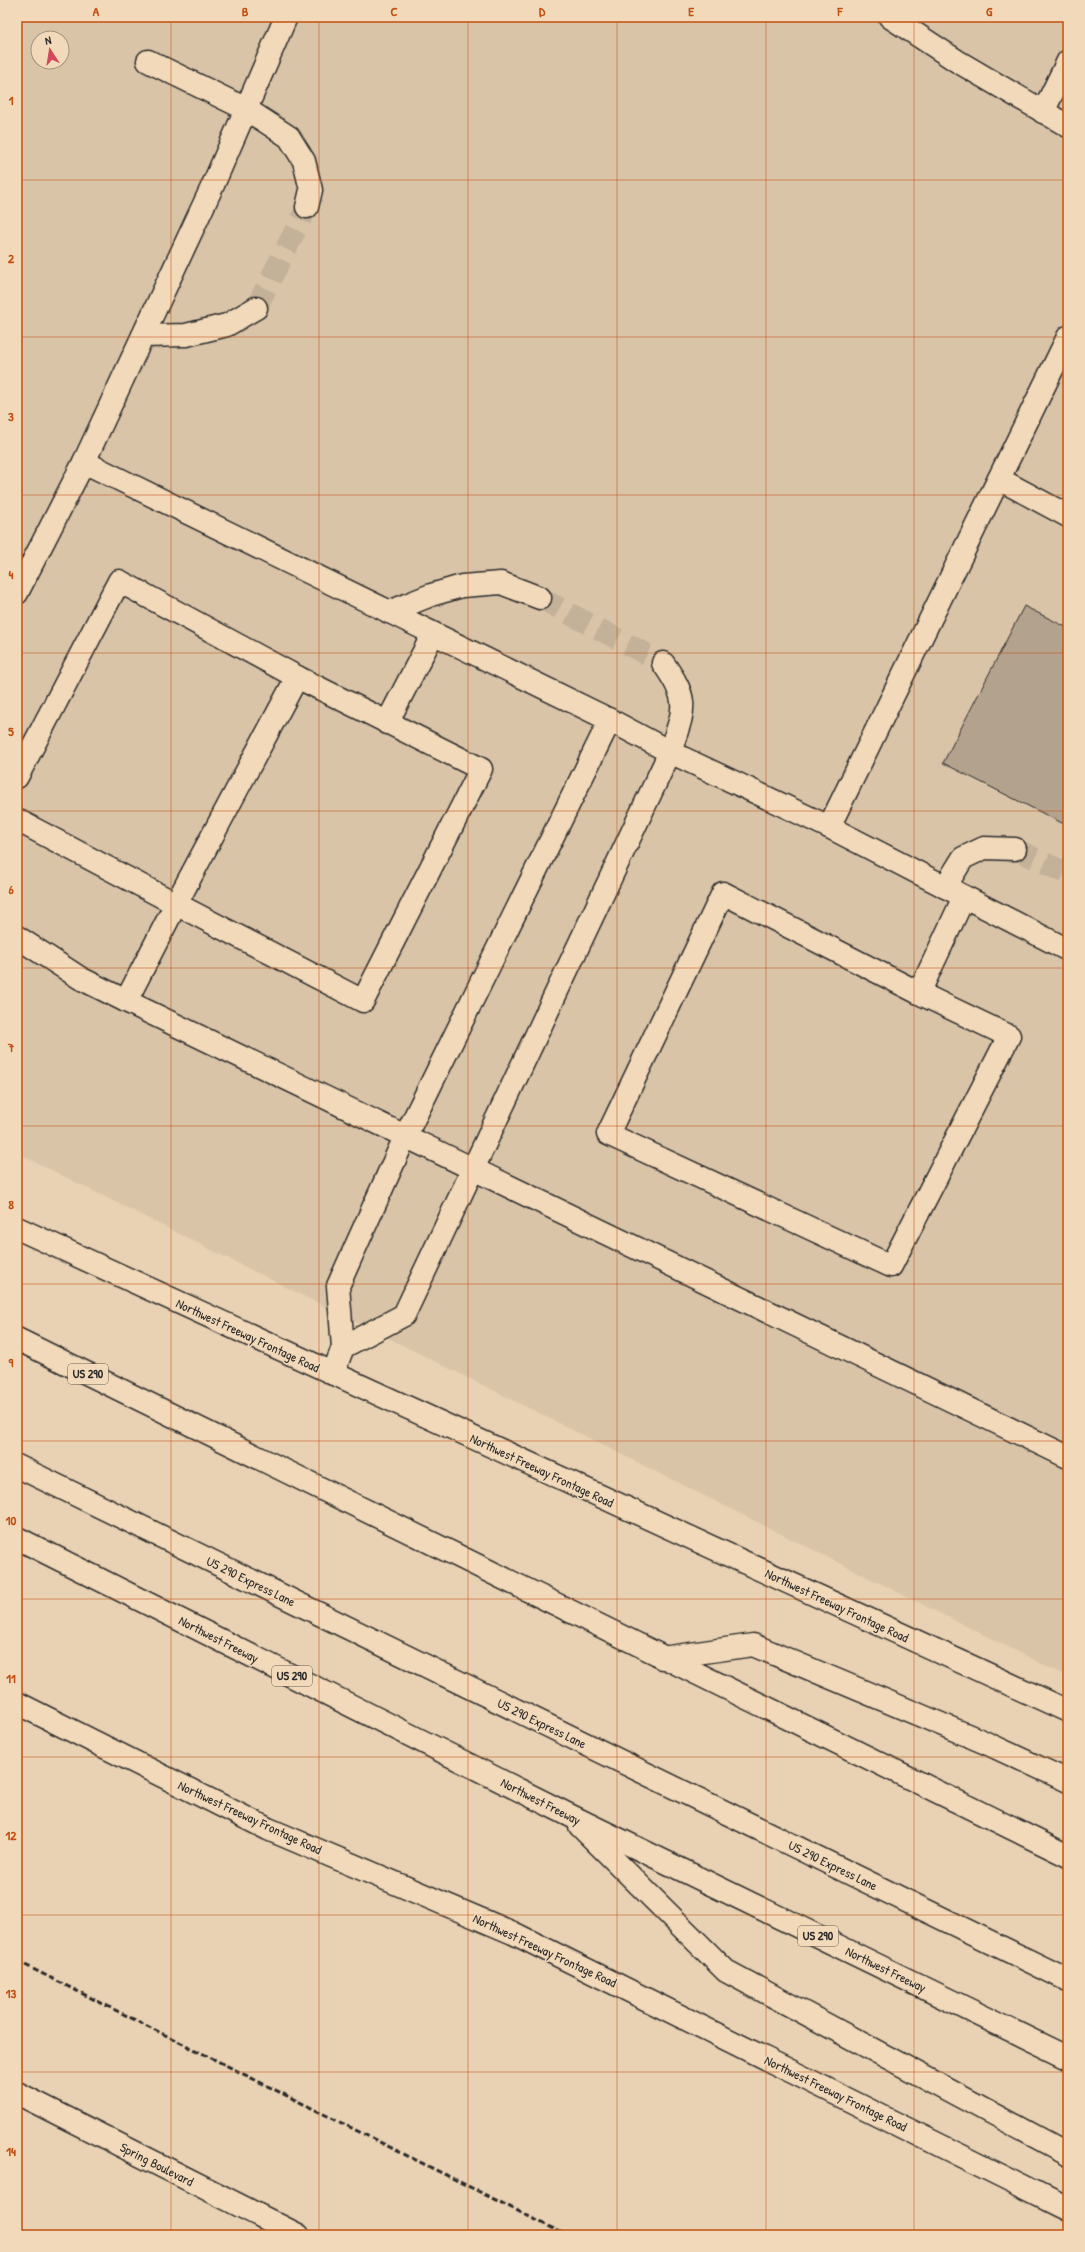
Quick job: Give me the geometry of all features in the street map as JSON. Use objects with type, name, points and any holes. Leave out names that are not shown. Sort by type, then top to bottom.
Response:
[{"type":"main road","points":[[17,593],[84,462],[143,336],[286,17]]},
{"type":"main road","points":[[890,17],[956,61],[1068,126]]},
{"type":"main road","points":[[1043,112],[1068,61]]},
{"type":"main road","points":[[148,62],[246,109],[289,137],[304,161],[311,190],[307,207]]},
{"type":"main road","points":[[143,336],[186,335],[227,325],[256,308]]},
{"type":"main road","points":[[829,827],[1068,336]]},
{"type":"main road","points":[[84,462],[610,720],[670,752],[829,827],[1068,950]]},
{"type":"main road","points":[[999,479],[1068,516]]},
{"type":"main road","points":[[17,777],[118,582],[297,677],[481,769],[363,1000],[17,820]]},
{"type":"main road","points":[[388,612],[462,586],[501,583],[540,598]]},
{"type":"main road","points":[[387,723],[433,634]]},
{"type":"main road","points":[[343,1346],[404,1315],[670,752],[684,712],[678,685],[662,663]]},
{"type":"main road","points":[[126,1001],[297,677]]},
{"type":"main road","points":[[333,1374],[343,1346],[338,1286],[405,1136],[610,720]]},
{"type":"main road","points":[[919,993],[955,892],[963,858],[984,848],[1015,849]]},
{"type":"main road","points":[[723,893],[919,993],[1009,1036],[891,1266],[608,1134],[723,893]]},
{"type":"main road","points":[[17,937],[80,978],[126,1001],[1068,1457]]},
{"type":"main road","name":"Northwest Freeway Frontage Road","points":[[17,1228],[1068,1712]]},
{"type":"main road","name":"US 290","points":[[17,1339],[662,1658],[1068,1856]]},
{"type":"main road","name":"US 290 Express Lane","points":[[17,1466],[1068,1980]]},
{"type":"main road","name":"Northwest Freeway","points":[[17,1538],[567,1814],[1068,2058]]},
{"type":"main road","points":[[662,1658],[752,1645],[986,1743],[1068,1781]]},
{"type":"main road","name":"Northwest Freeway Frontage Road","points":[[17,1703],[268,1829],[513,1933],[1068,2209]]},
{"type":"main road","points":[[567,1814],[726,1971],[1068,2154]]},
{"type":"main road","name":"Spring Boulevard","points":[[17,2093],[298,2235]]},
{"type":"shaded area","points":[[17,17],[1068,17],[1068,1677],[17,1153]]},
{"type":"building","points":[[1024,606],[1068,628],[1068,826],[943,763]]},
{"type":"tunnel","points":[[256,308],[307,207]]},
{"type":"tunnel","points":[[540,598],[663,663]]},
{"type":"tunnel","points":[[1015,849],[1068,874]]},
{"type":"railway","points":[[17,1961],[566,2235]]}]
